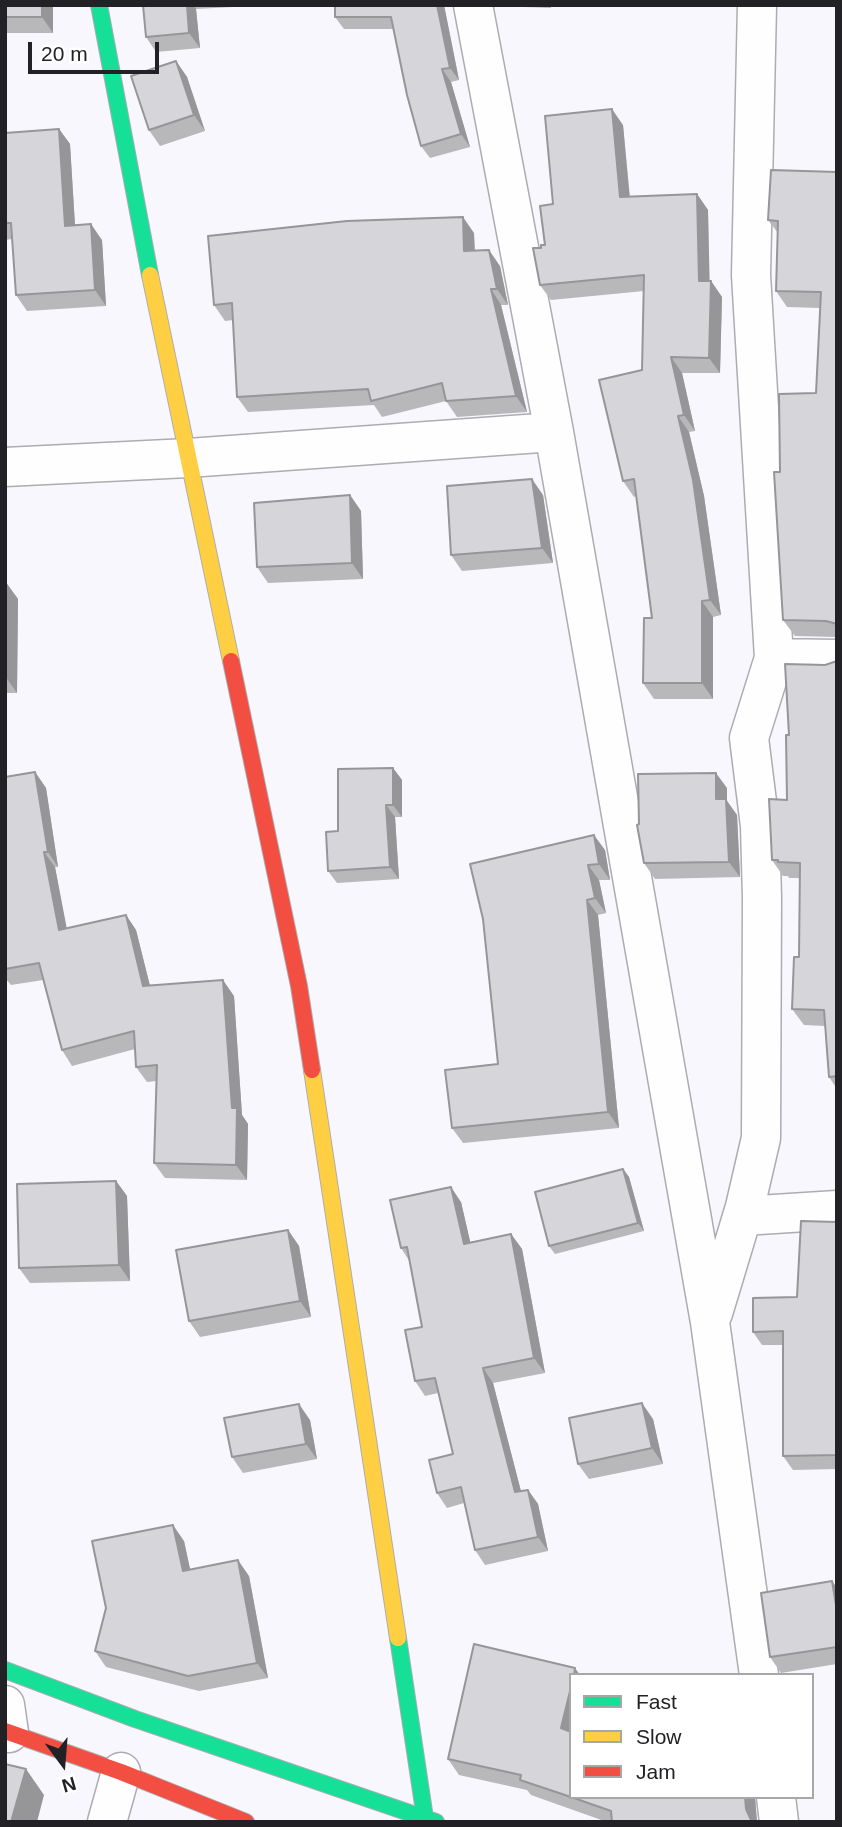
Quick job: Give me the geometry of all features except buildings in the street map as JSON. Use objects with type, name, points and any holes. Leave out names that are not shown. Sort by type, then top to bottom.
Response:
[{"type":"street","points":[[5,1670],[135,1719],[430,1820],[299,986],[141,234],[99,5]]},
{"type":"street","points":[[473,5],[554,432],[710,1322],[759,1673]]},
{"type":"street","points":[[710,1322],[743,1216],[761,1138],[760,826],[749,738],[774,658],[751,275],[757,5]]},
{"type":"street","points":[[5,467],[188,458],[554,432]]},
{"type":"street","points":[[774,658],[837,659]]},
{"type":"street","points":[[743,1216],[837,1210]]},
{"type":"street","points":[[7,1723],[246,1822]]},
{"type":"street","points":[[107,1822],[121,1772]]},
{"type":"street","points":[[776,1799],[779,1822]]},
{"type":"traffic: fast","points":[[99,5],[150,275]]},
{"type":"traffic: fast","points":[[398,1638],[425,1818]]},
{"type":"traffic: fast","points":[[5,1670],[135,1719],[436,1822]]},
{"type":"traffic: slow","points":[[150,275],[231,661]]},
{"type":"traffic: slow","points":[[312,1070],[398,1638]]},
{"type":"traffic: jam","points":[[231,661],[299,986],[312,1070]]},
{"type":"traffic: jam","points":[[5,1731],[121,1772],[246,1822]]}]
